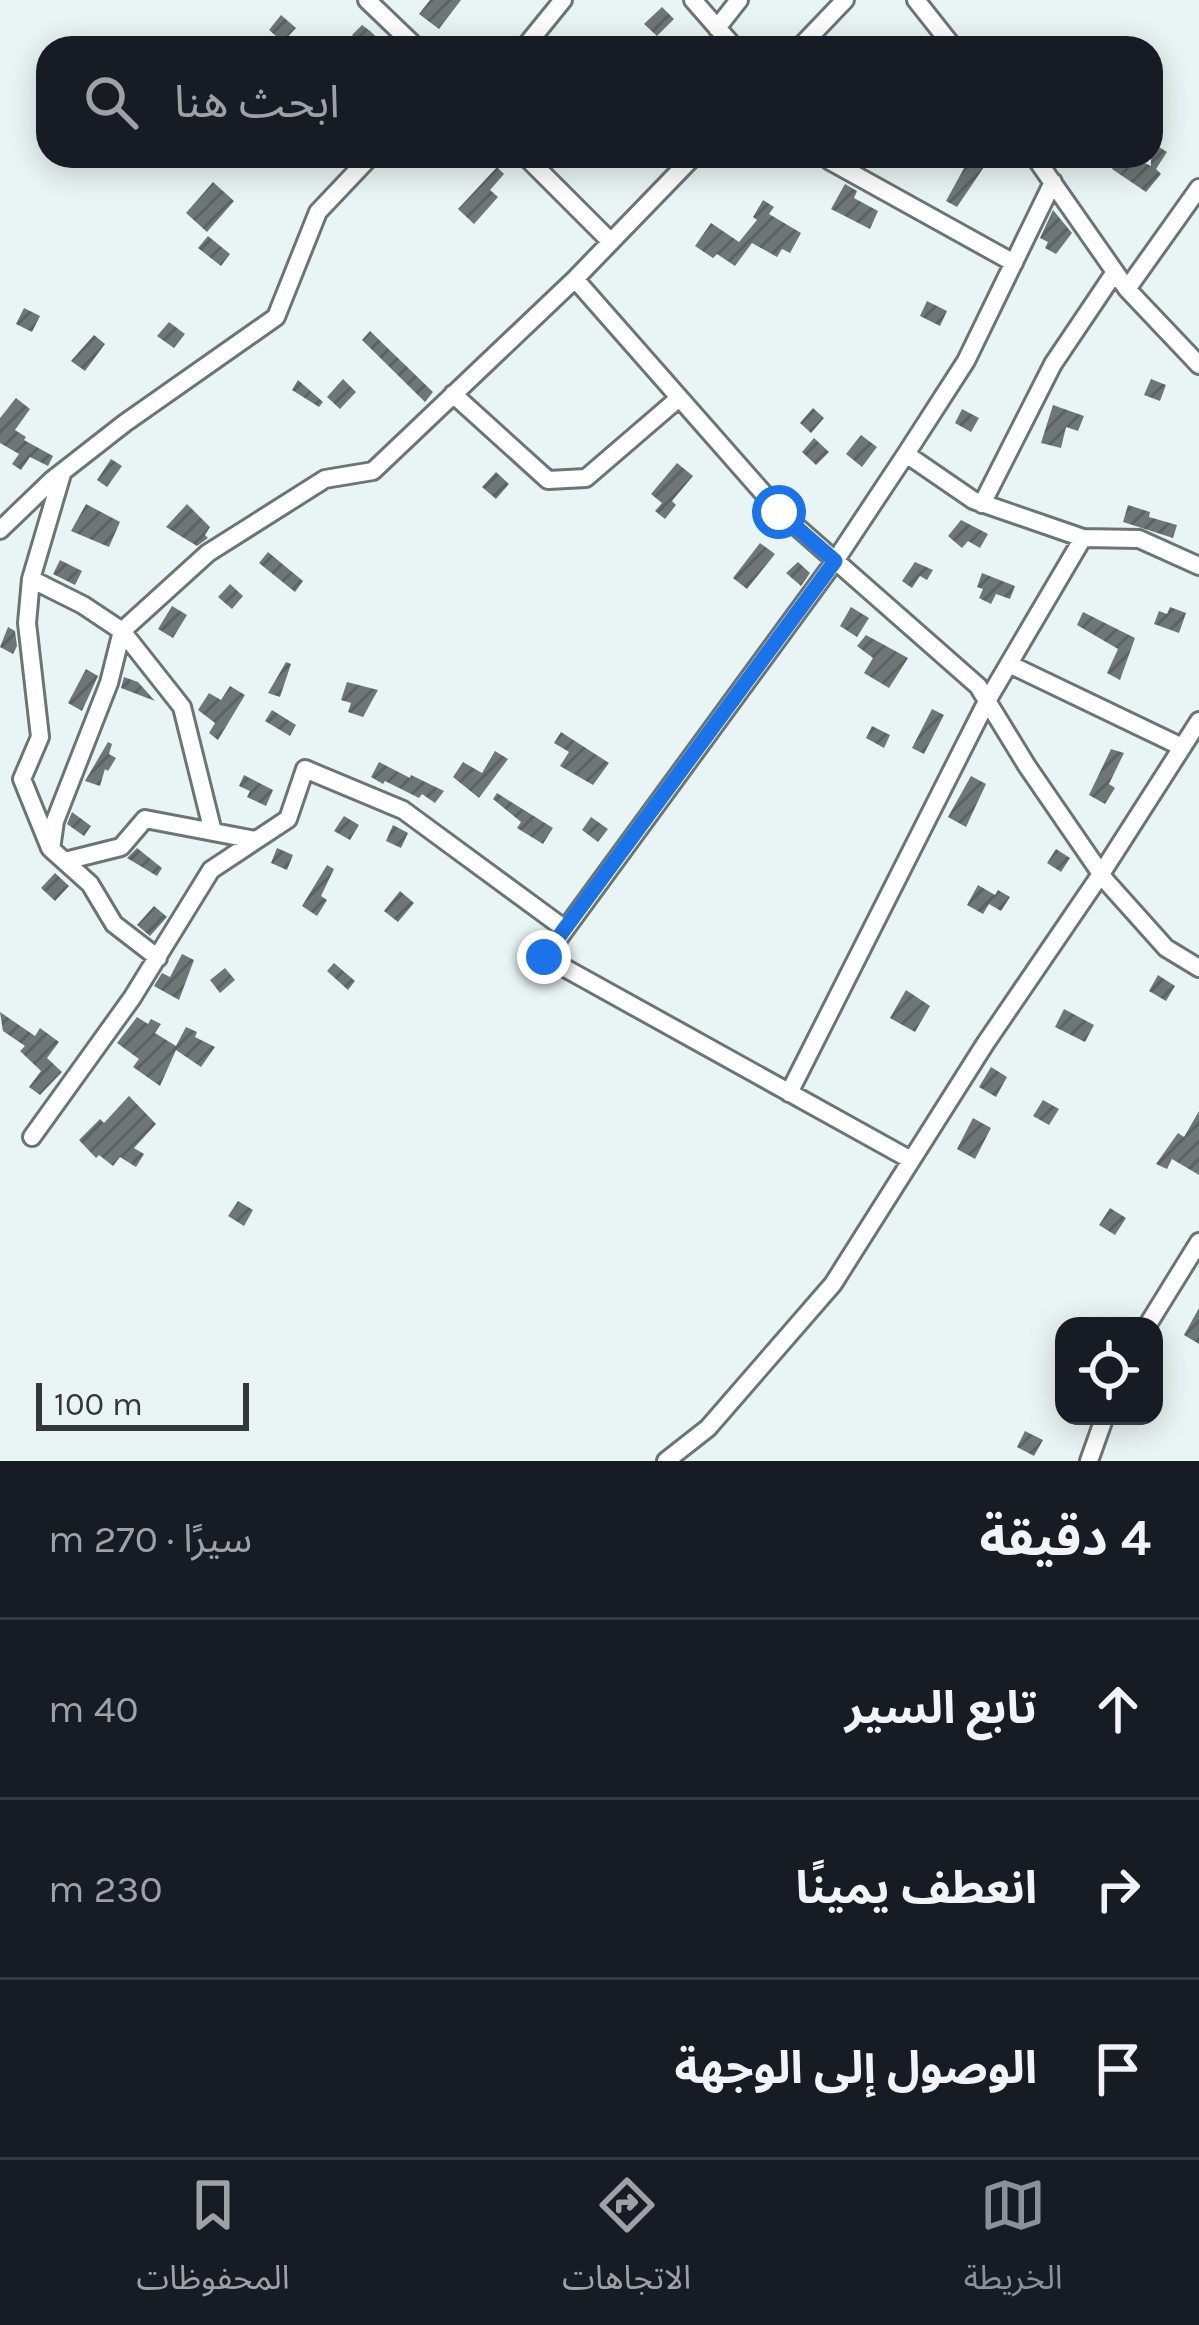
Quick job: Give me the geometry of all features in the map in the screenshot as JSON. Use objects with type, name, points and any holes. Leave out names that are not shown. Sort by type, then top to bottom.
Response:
[{"type":"street","points":[[367,0],[404,36]]},
{"type":"street","points":[[534,36],[563,0]]},
{"type":"street","points":[[693,0],[724,36]]},
{"type":"street","points":[[717,28],[739,0]]},
{"type":"street","points":[[810,36],[845,0]]},
{"type":"street","points":[[916,0],[944,36]]},
{"type":"street","points":[[0,530],[62,472],[276,317],[318,212],[359,168]]},
{"type":"street","points":[[537,168],[611,242]]},
{"type":"street","points":[[58,855],[55,821],[109,682],[122,632],[208,553],[325,478],[373,471],[682,168]]},
{"type":"street","points":[[843,168],[1014,263]]},
{"type":"street","points":[[1043,168],[1127,289],[1199,365]]},
{"type":"street","points":[[911,1160],[544,957],[835,561],[906,454],[966,361],[1053,182]]},
{"type":"street","points":[[1127,289],[1199,188]]},
{"type":"street","points":[[982,504],[1053,364],[1115,272]]},
{"type":"street","points":[[574,279],[779,512],[978,686],[1101,874],[1166,948],[1199,968]]},
{"type":"street","points":[[453,394],[548,481],[586,478],[679,398]]},
{"type":"street","points":[[906,454],[982,504],[1083,538],[1139,539],[1199,566]]},
{"type":"street","points":[[62,472],[31,579],[27,622],[40,737],[22,779],[58,855],[90,884],[114,924],[158,958]]},
{"type":"street","points":[[789,1093],[987,701],[1083,538]]},
{"type":"street","points":[[31,579],[83,605],[122,632],[182,707],[214,832]]},
{"type":"street","points":[[1009,664],[1182,747]]},
{"type":"street","points":[[667,1461],[709,1428],[833,1284],[1199,721]]},
{"type":"street","points":[[32,1137],[158,958],[211,870],[288,819],[305,769],[403,809],[565,928]]},
{"type":"street","points":[[58,855],[121,848],[146,819],[255,840]]},
{"type":"street","points":[[1153,1317],[1199,1243]]},
{"type":"street","points":[[1089,1461],[1102,1425]]},
{"type":"building","points":[[430,0],[461,0],[439,29],[419,14]]},
{"type":"building","points":[[662,7],[674,19],[657,36],[644,24]]},
{"type":"building","points":[[281,15],[296,28],[289,36],[276,36],[269,30]]},
{"type":"building","points":[[362,25],[374,36],[353,36]]},
{"type":"building","points":[[496,168],[504,174],[490,190],[498,197],[474,224],[458,209]]},
{"type":"building","points":[[964,168],[983,168],[957,207],[946,201]]},
{"type":"building","points":[[1157,168],[1161,174],[1146,192],[1112,169]]},
{"type":"building","points":[[213,182],[234,201],[207,232],[186,213]]},
{"type":"building","points":[[845,184],[857,191],[854,198],[878,211],[870,229],[831,209]]},
{"type":"building","points":[[763,200],[774,207],[769,214],[801,233],[790,253],[782,249],[777,257],[752,243],[735,266],[695,246],[711,223],[739,242],[757,220],[753,217]]},
{"type":"building","points":[[1053,210],[1072,233],[1056,254],[1040,238]]},
{"type":"building","points":[[208,236],[230,254],[221,266],[198,248]]},
{"type":"building","points":[[927,301],[947,311],[940,326],[920,316]]},
{"type":"building","points":[[24,308],[40,316],[32,332],[16,324]]},
{"type":"building","points":[[169,322],[185,334],[174,348],[157,336]]},
{"type":"building","points":[[370,331],[433,392],[425,402],[362,340]]},
{"type":"building","points":[[94,335],[105,344],[85,371],[71,361]]},
{"type":"building","points":[[343,379],[356,392],[340,409],[327,397]]},
{"type":"building","points":[[1151,379],[1166,385],[1160,401],[1144,395]]},
{"type":"building","points":[[298,380],[323,402],[319,407],[292,390]]},
{"type":"building","points":[[16,398],[30,409],[15,430],[53,456],[48,466],[30,457],[21,470],[12,464],[19,454],[0,443],[0,418]]},
{"type":"building","points":[[1053,405],[1084,416],[1078,431],[1066,427],[1061,448],[1041,443]]},
{"type":"building","points":[[813,408],[824,418],[811,433],[800,423]]},
{"type":"building","points":[[962,409],[979,418],[971,432],[955,423]]},
{"type":"building","points":[[861,435],[877,447],[862,467],[846,454]]},
{"type":"building","points":[[814,438],[829,452],[816,465],[802,452]]},
{"type":"building","points":[[111,459],[122,466],[107,487],[97,480]]},
{"type":"building","points":[[677,463],[693,476],[672,501],[676,505],[665,519],[655,511],[662,503],[651,494]]},
{"type":"building","points":[[496,472],[509,484],[496,499],[482,487]]},
{"type":"building","points":[[86,504],[120,522],[109,547],[71,531]]},
{"type":"building","points":[[187,504],[210,527],[208,538],[197,546],[166,527]]},
{"type":"building","points":[[1128,505],[1177,525],[1173,538],[1123,522]]},
{"type":"building","points":[[961,520],[988,534],[980,548],[968,541],[962,548],[948,536]]},
{"type":"building","points":[[760,543],[775,554],[747,589],[733,578]]},
{"type":"building","points":[[268,552],[303,581],[295,592],[259,563]]},
{"type":"building","points":[[60,560],[82,571],[75,585],[53,574]]},
{"type":"building","points":[[798,562],[810,573],[801,586],[786,573]]},
{"type":"building","points":[[915,562],[933,570],[927,580],[920,576],[912,588],[902,581]]},
{"type":"building","points":[[982,573],[1015,586],[1010,599],[996,594],[991,604],[979,598]]},
{"type":"building","points":[[230,584],[243,596],[232,609],[218,597]]},
{"type":"building","points":[[172,606],[187,615],[173,638],[158,629]]},
{"type":"building","points":[[851,607],[869,618],[857,637],[840,626]]},
{"type":"building","points":[[1170,607],[1186,613],[1179,633],[1154,624],[1159,611],[1167,614]]},
{"type":"building","points":[[1083,612],[1135,638],[1120,680],[1107,673],[1118,649],[1077,625]]},
{"type":"building","points":[[8,627],[15,631],[13,654],[0,647]]},
{"type":"building","points":[[866,635],[908,658],[889,688],[864,673],[873,658],[857,646]]},
{"type":"building","points":[[286,662],[291,664],[280,697],[268,693]]},
{"type":"building","points":[[86,669],[98,676],[82,711],[68,703]]},
{"type":"building","points":[[124,677],[138,682],[155,701],[121,688]]},
{"type":"building","points":[[347,682],[378,690],[363,717],[348,712],[351,703],[341,700]]},
{"type":"building","points":[[230,686],[245,695],[218,740],[209,733],[215,723],[198,710],[209,693],[221,700]]},
{"type":"building","points":[[932,709],[944,715],[924,754],[912,748]]},
{"type":"building","points":[[272,710],[296,725],[290,736],[265,721]]},
{"type":"building","points":[[872,726],[890,735],[884,748],[866,738]]},
{"type":"building","points":[[561,732],[609,763],[593,785],[560,766],[569,752],[554,743]]},
{"type":"building","points":[[108,742],[112,744],[109,754],[116,758],[105,769],[100,786],[85,781]]},
{"type":"building","points":[[1111,749],[1124,753],[1109,784],[1115,788],[1105,804],[1089,795]]},
{"type":"building","points":[[495,751],[508,759],[479,798],[453,777],[463,762],[482,773]]},
{"type":"building","points":[[379,762],[444,791],[435,803],[422,794],[419,798],[383,784],[371,777]]},
{"type":"building","points":[[244,775],[273,790],[266,806],[247,797],[250,791],[239,786]]},
{"type":"building","points":[[971,776],[986,784],[966,827],[948,817]]},
{"type":"building","points":[[497,793],[553,828],[543,844],[517,828],[521,822],[493,799]]},
{"type":"building","points":[[72,812],[91,826],[84,836],[67,824]]},
{"type":"building","points":[[344,816],[359,825],[350,840],[334,831]]},
{"type":"building","points":[[591,817],[608,829],[598,842],[582,830]]},
{"type":"building","points":[[393,825],[408,833],[401,848],[386,841]]},
{"type":"building","points":[[137,848],[162,868],[157,876],[127,858]]},
{"type":"building","points":[[277,848],[293,855],[287,870],[271,863]]},
{"type":"building","points":[[1056,849],[1070,858],[1061,872],[1047,863]]},
{"type":"building","points":[[327,865],[334,869],[321,896],[327,900],[317,916],[302,906]]},
{"type":"building","points":[[55,873],[69,886],[55,901],[41,888]]},
{"type":"building","points":[[978,885],[1010,897],[1001,911],[989,904],[983,914],[967,905]]},
{"type":"building","points":[[400,891],[414,903],[398,922],[384,911]]},
{"type":"building","points":[[154,906],[167,917],[150,936],[137,925]]},
{"type":"building","points":[[182,954],[194,960],[179,1000],[154,986],[162,973],[170,977]]},
{"type":"building","points":[[334,963],[355,981],[348,990],[327,971]]},
{"type":"building","points":[[225,968],[235,980],[220,993],[210,980]]},
{"type":"building","points":[[1158,975],[1175,986],[1166,1001],[1149,991]]},
{"type":"building","points":[[906,990],[930,1006],[915,1032],[890,1018]]},
{"type":"building","points":[[1064,1009],[1094,1025],[1085,1042],[1055,1027]]},
{"type":"building","points":[[0,1012],[35,1036],[40,1028],[59,1042],[47,1058],[62,1072],[40,1095],[29,1087],[41,1071],[20,1051],[25,1046],[3,1031]]},
{"type":"building","points":[[137,1017],[148,1024],[151,1019],[161,1024],[155,1033],[176,1046],[186,1027],[215,1047],[201,1067],[176,1050],[160,1086],[133,1067],[139,1059],[117,1043]]},
{"type":"building","points":[[991,1067],[1007,1077],[996,1097],[979,1087]]},
{"type":"building","points":[[129,1096],[156,1124],[134,1148],[144,1154],[136,1167],[120,1157],[113,1166],[99,1155],[96,1158],[79,1140],[100,1119],[104,1123]]},
{"type":"building","points":[[1043,1100],[1059,1109],[1049,1125],[1033,1116]]},
{"type":"building","points":[[1199,1111],[1199,1175],[1172,1159],[1167,1169],[1156,1164],[1178,1133],[1184,1137]]},
{"type":"building","points":[[973,1118],[991,1128],[975,1159],[957,1149]]},
{"type":"building","points":[[238,1201],[253,1210],[244,1226],[228,1216]]},
{"type":"building","points":[[1110,1208],[1126,1218],[1115,1235],[1099,1225]]},
{"type":"building","points":[[1199,1308],[1199,1344],[1184,1335]]},
{"type":"building","points":[[1025,1431],[1043,1440],[1034,1456],[1017,1447]]},
{"type":"route","points":[[544,957],[835,561],[779,512]]}]
